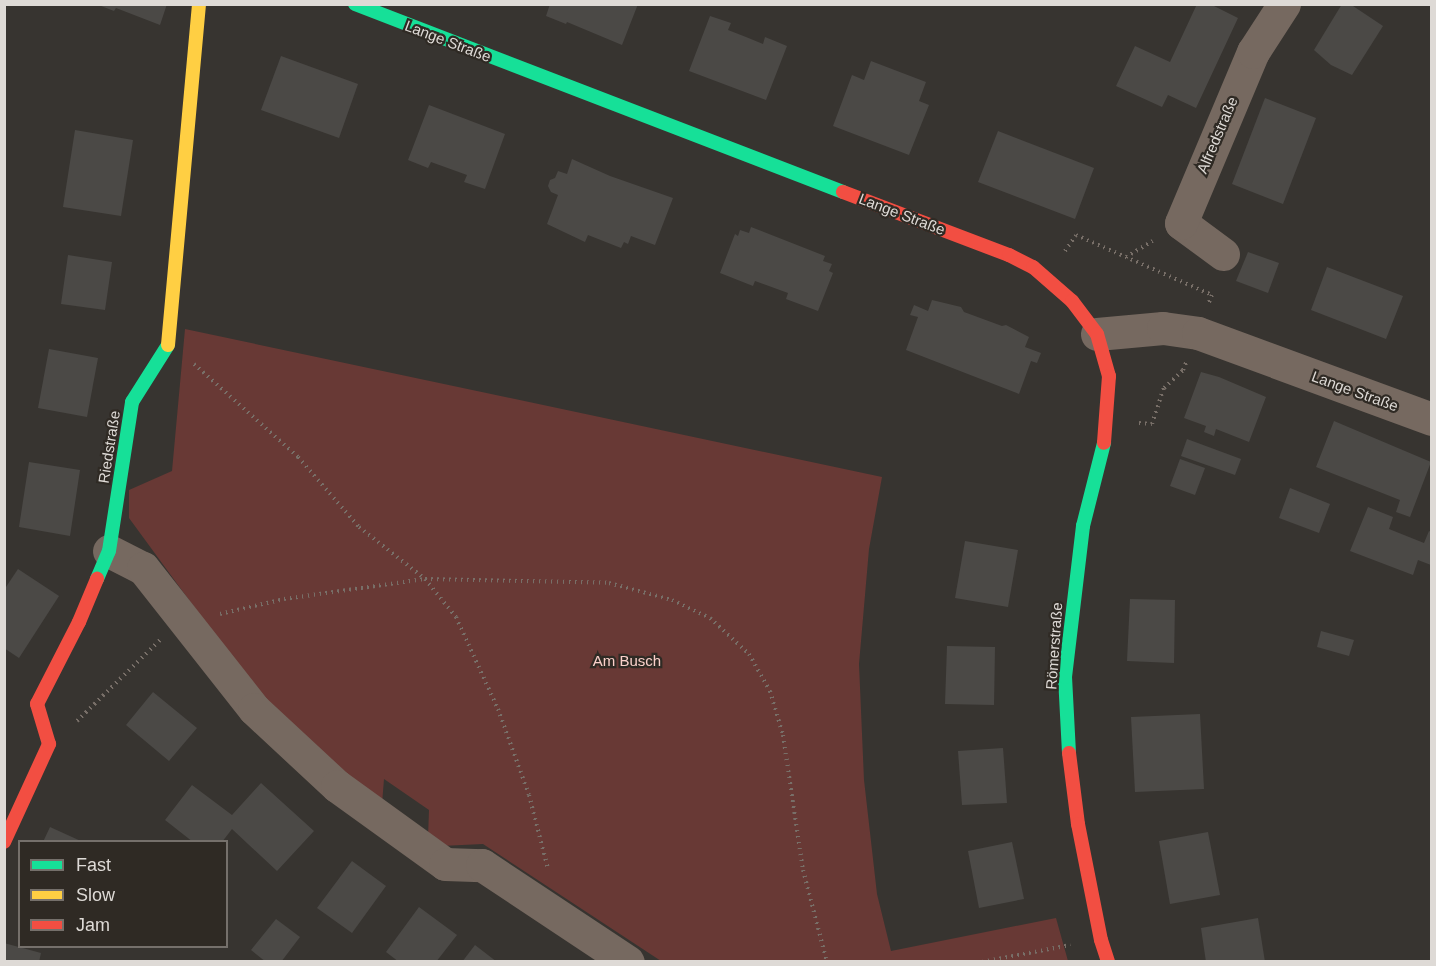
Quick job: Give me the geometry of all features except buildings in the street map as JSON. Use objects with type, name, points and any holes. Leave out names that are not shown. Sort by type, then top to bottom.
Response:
[{"type":"main road","name":"Riedstraße","points":[[49,744],[37,704],[79,622],[110,551],[132,402],[170,342],[199,4]]},
{"type":"main road","name":"Lange Straße","points":[[355,4],[677,130],[1009,255],[1033,267],[1072,302],[1097,334]]},
{"type":"main road","name":"Römerstraße","points":[[1097,334],[1109,376],[1108,420],[1083,526],[1065,677],[1069,753],[1078,824],[1101,940],[1108,962]]},
{"type":"main road","points":[[4,842],[49,744]]},
{"type":"street","name":"Alfredstraße","points":[[1222,254],[1181,223],[1253,52],[1284,4]]},
{"type":"street","name":"Lange Straße","points":[[1097,334],[1163,328],[1198,333],[1431,419]]},
{"type":"street","points":[[110,551],[143,568],[254,709],[337,786],[445,864],[482,866],[628,962]]},
{"type":"path","points":[[170,342],[298,457],[359,527],[425,579],[456,617],[498,709],[529,795],[550,880],[543,905]]},
{"type":"path","points":[[49,744],[63,735],[167,633],[186,621],[284,599],[425,579],[609,583],[672,600],[710,618],[750,654],[770,691],[783,735],[803,870],[827,962]]},
{"type":"path","points":[[982,962],[1101,940]]},
{"type":"green space","name":"Am Busch","points":[[185,329],[882,477],[869,549],[859,664],[864,780],[877,894],[891,951],[1056,918],[1068,961],[661,961],[483,844],[441,846],[428,837],[429,810],[384,779],[382,804],[260,697],[129,518],[129,490],[172,471]]},
{"type":"traffic: fast","points":[[355,4],[843,192]]},
{"type":"traffic: fast","points":[[97,579],[109,551],[132,402],[168,345]]},
{"type":"traffic: fast","points":[[1069,753],[1065,677],[1083,526],[1104,443]]},
{"type":"traffic: slow","points":[[168,345],[199,4]]},
{"type":"traffic: jam","points":[[843,192],[1009,255],[1033,267],[1072,301],[1097,334],[1109,376],[1104,443]]},
{"type":"traffic: jam","points":[[4,842],[49,744],[37,704],[79,622],[97,579]]},
{"type":"traffic: jam","points":[[1069,753],[1078,824],[1101,940],[1108,962]]}]
